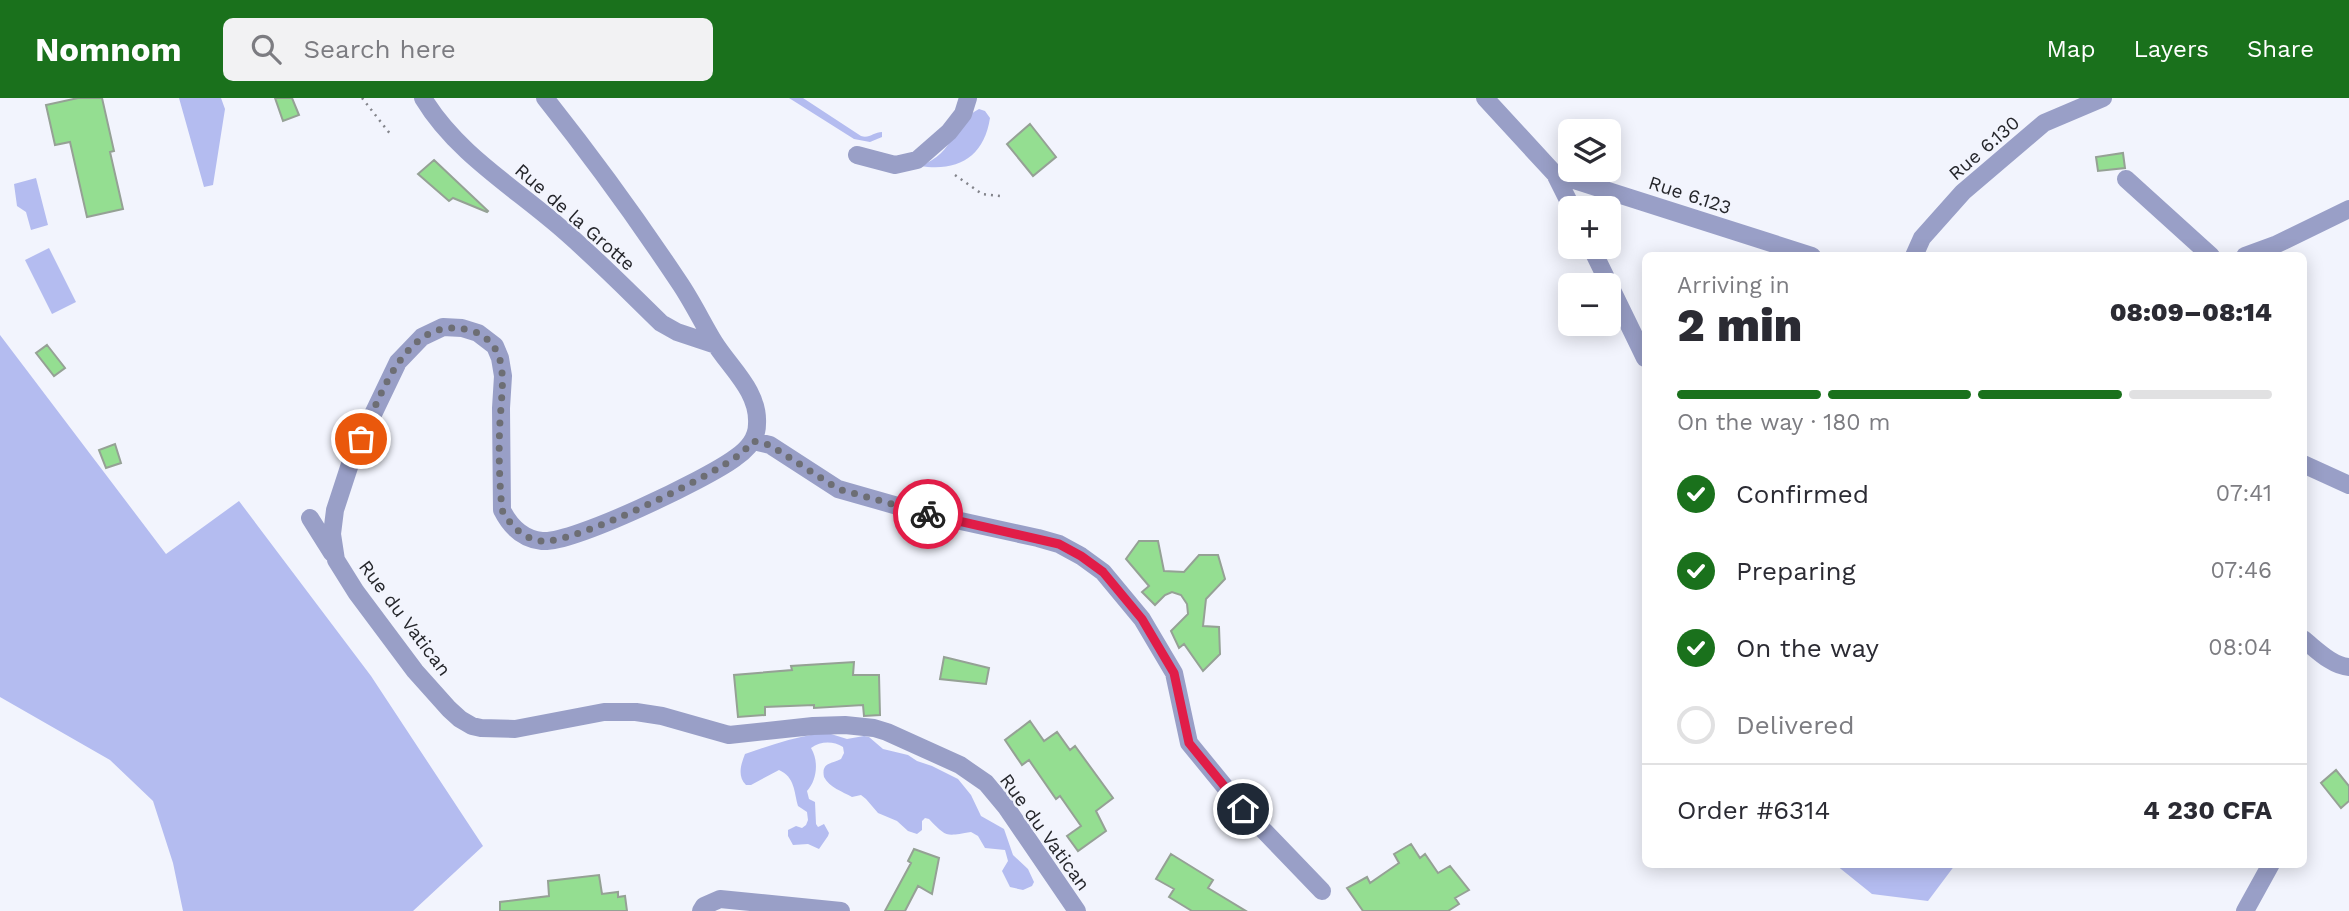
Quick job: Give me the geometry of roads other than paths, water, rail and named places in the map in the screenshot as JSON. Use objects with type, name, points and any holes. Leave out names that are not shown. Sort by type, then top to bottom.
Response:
[{"type":"street","name":"Rue de la Grotte","points":[[423,98],[461,146],[557,225],[661,323],[677,332],[716,345]]},
{"type":"street","points":[[545,98],[648,237],[716,345],[746,385],[755,405],[758,421],[753,441],[770,445],[838,489],[915,511],[1048,541],[1081,556],[1103,572],[1142,619],[1174,673],[1189,743],[1243,809],[1322,891]]},
{"type":"street","points":[[857,155],[895,165],[917,160],[949,132],[963,114],[968,98]]},
{"type":"street","points":[[1485,98],[1555,174],[1566,196]]},
{"type":"street","name":"Rue 6.130","points":[[1916,252],[1922,238],[1964,192],[2044,123],[2103,98]]},
{"type":"street","name":"Rue 6.123","points":[[1555,174],[1799,252]]},
{"type":"street","points":[[2126,179],[2207,252]]},
{"type":"street","points":[[2256,252],[2349,209]]},
{"type":"street","points":[[1597,259],[1642,352]]},
{"type":"street","name":"Rue du Vatican","points":[[753,441],[728,463],[636,510],[568,538],[555,541],[532,539],[508,522],[502,510],[500,408],[503,376],[495,346],[478,333],[462,328],[443,327],[422,337],[398,362],[379,399],[352,458],[335,510],[332,534],[335,559],[415,671],[449,709],[472,726],[515,729],[604,712],[636,712],[662,716],[729,735],[813,726],[874,728],[960,765],[986,783],[1006,807],[1077,911]]},
{"type":"street","points":[[2307,466],[2349,485]]},
{"type":"street","points":[[310,518],[335,559]]},
{"type":"street","points":[[2307,642],[2343,667],[2349,667]]},
{"type":"street","points":[[2245,911],[2269,868]]},
{"type":"street","points":[[701,911],[704,906],[720,899],[841,911]]}]
